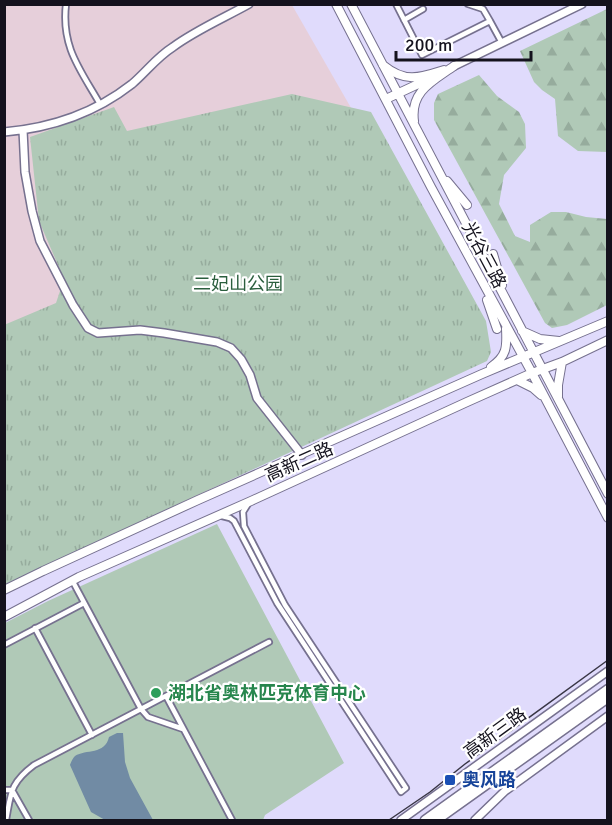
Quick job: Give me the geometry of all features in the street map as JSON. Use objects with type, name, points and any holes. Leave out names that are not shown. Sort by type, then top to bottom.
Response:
[{"type":"highway","name":"高新三路","points":[[425,820],[608,690]]},
{"type":"highway","name":"高新三路","points":[[437,820],[608,698]]},
{"type":"main road","name":"光谷三路","points":[[336,4],[608,518]]},
{"type":"main road","name":"光谷三路","points":[[351,4],[608,494]]},
{"type":"main road","points":[[381,63],[400,75],[418,78],[454,66]]},
{"type":"main road","points":[[386,99],[454,66]]},
{"type":"main road","points":[[415,129],[414,102],[421,90],[454,66]]},
{"type":"main road","points":[[436,167],[467,206]]},
{"type":"main road","points":[[493,254],[506,301]]},
{"type":"main road","points":[[478,276],[497,329]]},
{"type":"main road","name":"高新二路","points":[[4,590],[482,374],[608,321]]},
{"type":"main road","points":[[482,374],[503,357],[507,347],[506,327]]},
{"type":"main road","points":[[522,331],[540,339],[563,341]]},
{"type":"main road","name":"高新二路","points":[[4,617],[72,580],[608,340]]},
{"type":"main road","points":[[558,398],[562,362]]},
{"type":"main road","points":[[517,380],[533,388],[544,398]]},
{"type":"street","points":[[66,4],[67,41],[100,104]]},
{"type":"street","points":[[4,132],[51,124],[81,115],[132,83],[155,60],[187,37],[249,4]]},
{"type":"street","points":[[396,4],[422,55],[490,21]]},
{"type":"street","points":[[468,4],[483,7],[502,44]]},
{"type":"street","points":[[454,66],[502,44],[570,7],[582,4]]},
{"type":"street","points":[[404,20],[423,9]]},
{"type":"street","points":[[23,130],[25,172],[40,241],[73,305],[88,328],[98,333],[140,330],[164,333],[217,342],[231,348],[241,359],[250,375],[257,398],[302,455]]},
{"type":"street","points":[[213,517],[223,516],[234,521],[278,603],[401,792],[406,788],[272,583],[244,526],[243,512],[251,501]]},
{"type":"street","points":[[72,580],[141,710],[148,717],[183,729]]},
{"type":"street","points":[[4,645],[84,603]]},
{"type":"street","points":[[36,628],[92,735]]},
{"type":"street","points":[[6,820],[12,790],[22,775],[34,765],[269,642]]},
{"type":"street","name":"高新三路","points":[[401,820],[608,671]]},
{"type":"street","points":[[166,696],[232,820]]},
{"type":"street","points":[[474,820],[505,791],[608,716]]},
{"type":"street","points":[[4,790],[12,790]]},
{"type":"street","points":[[12,790],[29,820]]},
{"type":"shaded area","name":"二妃山公园","points":[[5,4],[292,5],[491,352],[43,571],[37,559],[5,365]]},
{"type":"green space","points":[[607,9],[607,152],[578,151],[558,136],[555,99],[534,82],[520,51]]},
{"type":"green space","points":[[479,75],[497,96],[519,112],[525,124],[526,148],[504,175],[499,204],[515,236],[530,242],[530,225],[551,212],[566,212],[607,219],[607,305],[567,325],[552,328],[545,323],[434,120],[434,103],[438,94]]},
{"type":"green space","name":"二妃山公园","points":[[292,94],[371,112],[486,321],[491,352],[487,361],[5,586],[4,325],[56,303],[64,279],[39,221],[30,137],[114,107],[127,131]]},
{"type":"green space","name":"湖北省奥林匹克体育中心","points":[[217,524],[344,763],[265,815],[263,820],[5,820],[5,623]]},
{"type":"water","points":[[123,733],[125,762],[130,778],[153,820],[105,820],[91,812],[70,765],[75,756],[104,747],[109,737]]},
{"type":"tram line","points":[[389,820],[608,660]]},
{"type":"place","name":"湖北省奥林匹克体育中心","points":[[156,693]]},
{"type":"place","name":"奥风路","points":[[450,780]]}]
